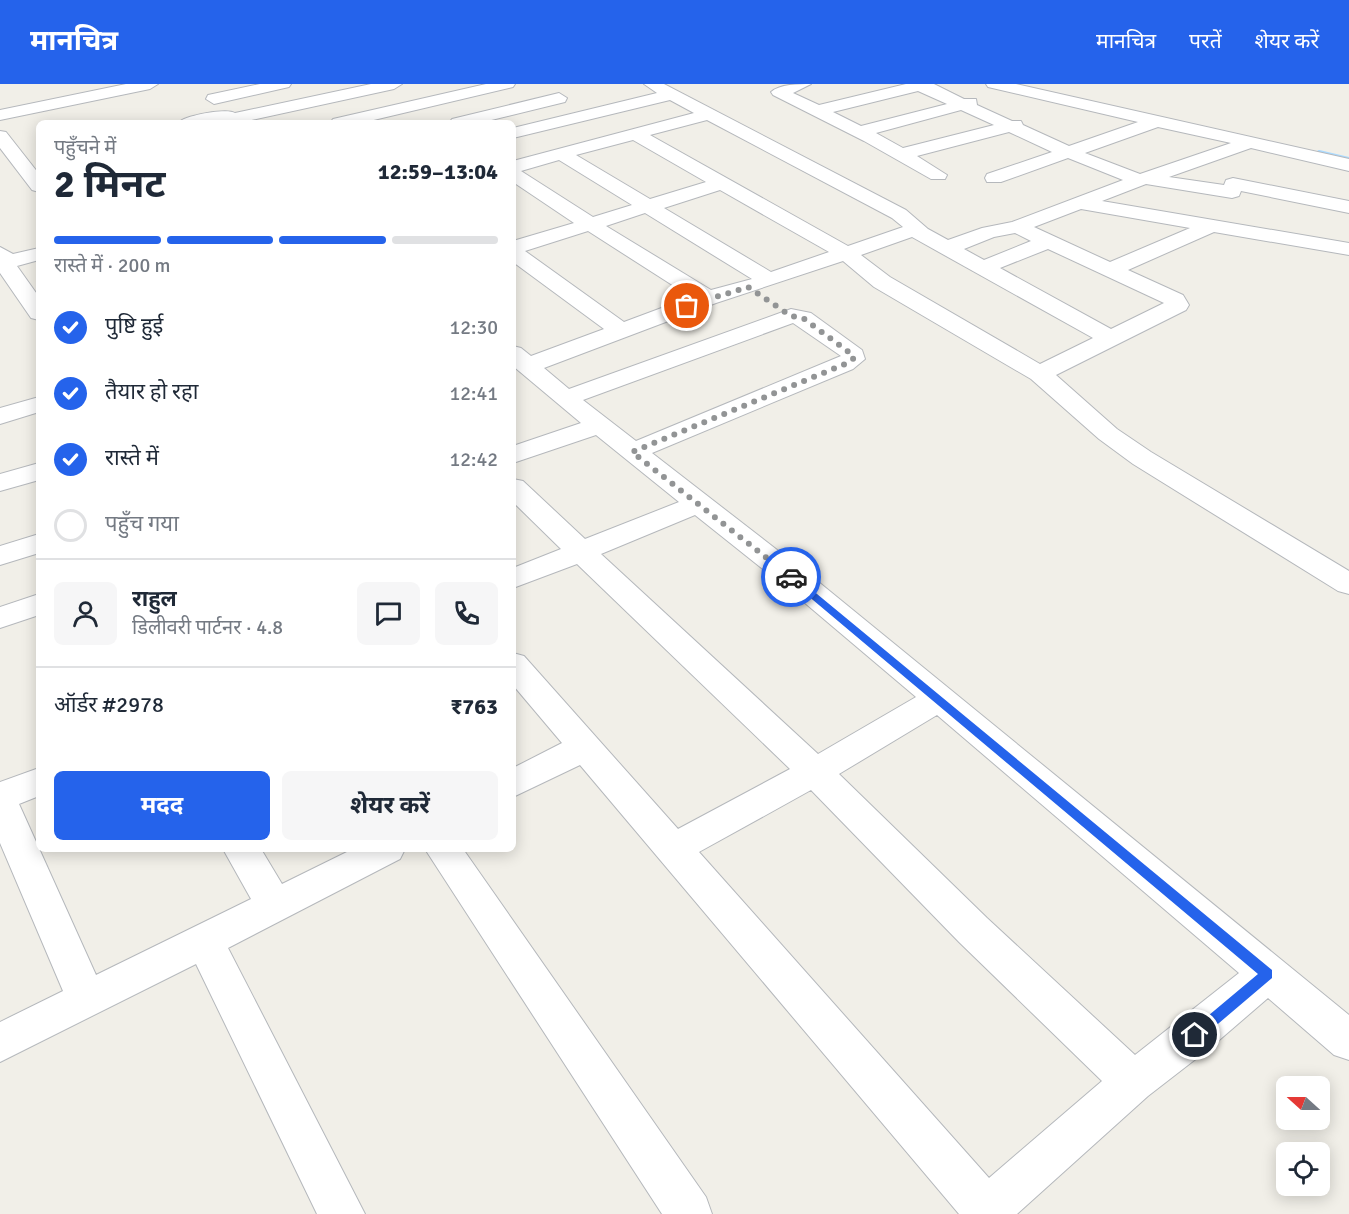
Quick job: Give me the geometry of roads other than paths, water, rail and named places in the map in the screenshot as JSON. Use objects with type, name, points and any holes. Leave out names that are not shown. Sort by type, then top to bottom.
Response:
[{"type":"street","points":[[0,115],[55,104],[117,87],[150,84]]},
{"type":"street","points":[[197,89],[214,99],[233,119],[394,84]]},
{"type":"street","points":[[352,120],[507,84]]},
{"type":"street","points":[[652,84],[669,95],[899,214],[918,230],[947,248],[1110,338]]},
{"type":"street","points":[[803,84],[779,92],[860,132],[938,175]]},
{"type":"street","points":[[994,84],[1158,121],[1349,155]]},
{"type":"street","points":[[1024,84],[1349,165]]},
{"type":"street","points":[[214,99],[272,85]]},
{"type":"street","points":[[816,111],[920,85],[969,103],[1010,127],[1070,153],[1142,179],[1232,188],[1349,207]]},
{"type":"street","points":[[44,90],[55,104]]},
{"type":"street","points":[[516,133],[669,95]]},
{"type":"street","points":[[470,120],[559,98]]},
{"type":"street","points":[[860,132],[969,103]]},
{"type":"street","points":[[1054,114],[1088,105]]},
{"type":"street","points":[[516,166],[709,114]]},
{"type":"street","points":[[901,154],[1032,120]]},
{"type":"street","points":[[994,178],[1158,121]]},
{"type":"street","points":[[633,133],[720,184],[846,252],[882,282],[944,321],[1040,374],[1108,435],[1133,452],[1349,584]]},
{"type":"street","points":[[0,136],[9,161],[36,184]]},
{"type":"street","points":[[947,248],[989,232],[1017,227],[1142,179],[1255,140]]},
{"type":"street","points":[[1233,231],[1232,188],[1255,140]]},
{"type":"street","points":[[561,154],[645,207],[758,284],[791,316]]},
{"type":"street","points":[[9,161],[36,156]]},
{"type":"street","points":[[516,176],[592,224],[635,256],[708,298]]},
{"type":"street","points":[[516,249],[720,184]]},
{"type":"street","points":[[1079,203],[1209,227],[1349,249]]},
{"type":"street","points":[[1017,227],[1175,300],[1178,305],[1040,374]]},
{"type":"street","points":[[1110,270],[1209,227]]},
{"type":"street","points":[[522,369],[708,298],[758,284],[908,231],[918,230]]},
{"type":"street","points":[[982,268],[1047,242]]},
{"type":"street","points":[[516,252],[622,331]]},
{"type":"street","points":[[1,260],[36,254]]},
{"type":"street","points":[[1,260],[30,284],[36,303]]},
{"type":"street","points":[[567,398],[791,316],[803,318],[849,351],[853,359],[632,452]]},
{"type":"street","points":[[522,369],[567,398],[697,504],[810,591],[1349,1041]]},
{"type":"street","points":[[0,416],[36,405]]},
{"type":"street","points":[[516,454],[600,425]]},
{"type":"street","points":[[0,483],[36,472]]},
{"type":"street","points":[[516,490],[578,551],[815,772],[965,922],[1133,1082]]},
{"type":"street","points":[[516,578],[697,504]]},
{"type":"street","points":[[0,556],[36,544]]},
{"type":"street","points":[[0,618],[36,605]]},
{"type":"street","points":[[516,667],[986,1213],[1133,1082],[1195,1035],[1267,974]]},
{"type":"street","points":[[673,849],[815,772],[938,699]]},
{"type":"street","points":[[516,782],[585,747]]},
{"type":"street","points":[[36,782],[0,799],[87,1000]]},
{"type":"street","points":[[243,852],[275,905]]},
{"type":"street","points":[[0,1043],[381,852]]},
{"type":"street","points":[[445,852],[689,1214]]},
{"type":"street","points":[[204,941],[342,1214]]},
{"type":"waterway","points":[[1319,152],[1349,159]]}]
